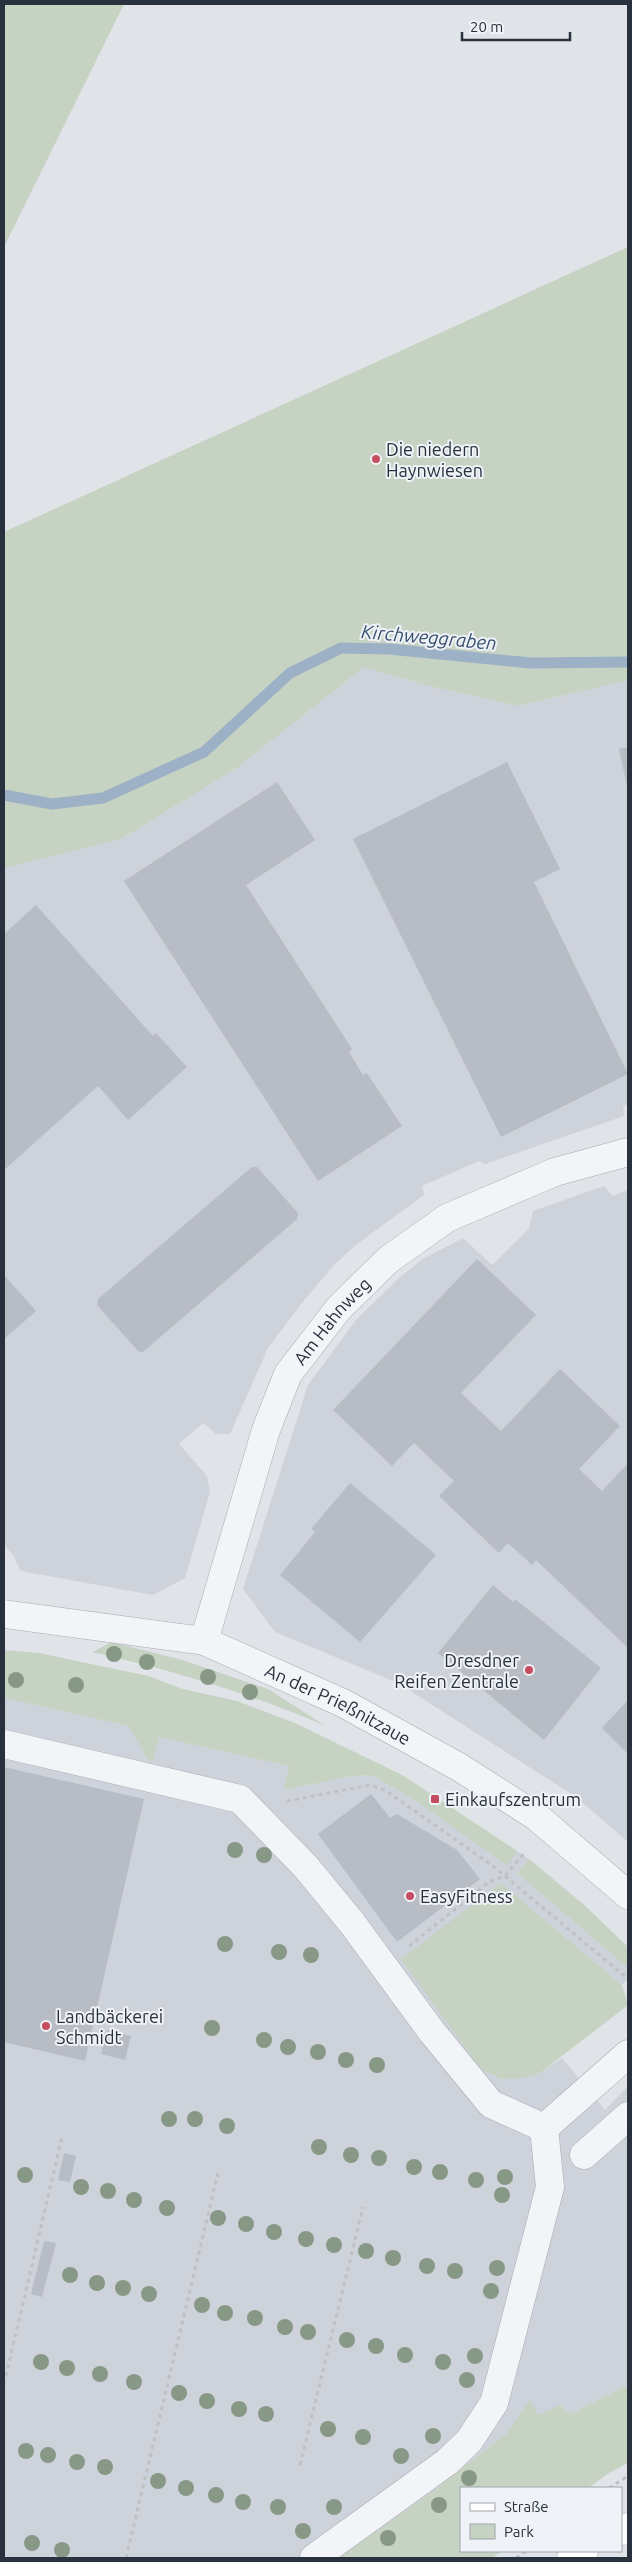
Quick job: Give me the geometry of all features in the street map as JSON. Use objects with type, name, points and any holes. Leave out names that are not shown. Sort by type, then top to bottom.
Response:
[{"type":"main road","points":[[571,2558],[582,2552]]},
{"type":"street","name":"Am Hahnweg","points":[[204,1641],[266,1430],[288,1374],[339,1308],[388,1260],[448,1218],[555,1172],[628,1152]]},
{"type":"street","name":"An der Prießnitzaue","points":[[4,1614],[204,1641],[343,1703],[459,1767],[538,1817],[628,1895]]},
{"type":"street","points":[[4,1744],[240,1798],[306,1867],[352,1923],[432,2032],[491,2104],[544,2128]]},
{"type":"street","points":[[544,2128],[628,2054]]},
{"type":"street","points":[[584,2155],[628,2116]]},
{"type":"street","points":[[314,2558],[447,2462],[469,2441],[494,2403],[550,2188],[544,2128]]},
{"type":"path","points":[[250,1808],[376,1786],[465,1844],[628,1979]]},
{"type":"path","points":[[384,1966],[489,1882],[505,1876],[527,1851]]},
{"type":"path","points":[[4,2384],[62,2137]]},
{"type":"path","points":[[126,2558],[218,2173]]},
{"type":"path","points":[[300,2465],[363,2207]]},
{"type":"path","points":[[611,2487],[628,2476]]},
{"type":"shaded area","points":[[364,667],[429,686],[519,706],[628,680],[628,1104],[623,1106],[624,1116],[485,1164],[479,1161],[422,1186],[424,1195],[357,1244],[334,1265],[301,1304],[268,1348],[230,1434],[216,1434],[203,1423],[179,1444],[207,1476],[210,1492],[185,1578],[153,1595],[21,1571],[13,1555],[4,1545],[4,868],[121,839],[237,768]]},
{"type":"shaded area","points":[[604,1186],[613,1196],[628,1190],[628,1842],[576,1797],[398,1683],[275,1632],[243,1589],[308,1385],[356,1320],[401,1276],[423,1259],[463,1238],[492,1265],[529,1229],[533,1211]]},
{"type":"shaded area","points":[[4,1698],[129,1726],[153,1761],[159,1737],[289,1766],[284,1790],[353,1776],[372,1775],[416,1801],[508,1865],[517,1851],[529,1859],[517,1873],[628,1968],[628,1979],[622,1985],[501,1883],[540,2073],[562,2058],[605,2110],[627,2087],[628,2089],[628,2385],[570,2414],[560,2405],[538,2415],[530,2401],[506,2434],[424,2498],[337,2558],[4,2558]]},
{"type":"green space","points":[[4,4],[124,4],[4,247]]},
{"type":"green space","points":[[628,247],[628,680],[519,706],[429,686],[364,667],[237,768],[121,839],[4,868],[4,532]]},
{"type":"green space","points":[[112,1642],[182,1660],[268,1689],[324,1725],[209,1683],[151,1666],[92,1652]]},
{"type":"green space","points":[[4,1650],[39,1653],[148,1676],[183,1689],[237,1701],[295,1723],[404,1776],[517,1851],[508,1866],[416,1801],[372,1775],[353,1776],[284,1790],[289,1766],[159,1737],[153,1761],[148,1760],[129,1726],[4,1698]]},
{"type":"green space","points":[[529,1859],[583,1904],[628,1947],[628,1968],[517,1873]]},
{"type":"green space","points":[[501,1883],[622,1985],[628,2005],[540,2073],[518,2079],[501,2079],[480,2068],[401,1959]]},
{"type":"green space","points":[[628,2385],[628,2463],[609,2473],[589,2487],[460,2487],[460,2552],[501,2552],[492,2558],[337,2558],[424,2498],[506,2434],[530,2400],[538,2415],[560,2405],[570,2414]]},
{"type":"building","points":[[628,747],[628,786],[627,786],[619,749]]},
{"type":"building","points":[[507,762],[560,869],[534,882],[628,1074],[501,1137],[353,839]]},
{"type":"building","points":[[277,782],[315,840],[246,885],[352,1049],[349,1052],[363,1075],[367,1073],[402,1126],[318,1181],[124,881]]},
{"type":"building","points":[[36,905],[153,1036],[156,1033],[187,1067],[128,1120],[98,1086],[4,1170],[4,934]]},
{"type":"building","points":[[252,1167],[257,1167],[298,1213],[297,1219],[143,1352],[138,1351],[97,1305],[98,1299]]},
{"type":"building","points":[[477,1259],[536,1315],[461,1393],[501,1431],[560,1369],[620,1426],[579,1469],[602,1491],[628,1463],[628,1648],[536,1560],[532,1565],[508,1543],[499,1553],[439,1496],[454,1481],[414,1443],[392,1466],[333,1410]]},
{"type":"building","points":[[4,1275],[36,1311],[4,1339]]},
{"type":"building","points":[[350,1483],[436,1555],[360,1642],[280,1575],[315,1532],[311,1529]]},
{"type":"building","name":"Dresdner Reifen Zentrale","points":[[493,1585],[513,1602],[515,1599],[601,1668],[544,1740],[438,1653]]},
{"type":"building","points":[[628,1700],[628,1754],[602,1728]]},
{"type":"building","points":[[4,1767],[144,1799],[85,2061],[4,2042]]},
{"type":"building","points":[[371,1794],[390,1818],[397,1814],[457,1850],[480,1879],[397,1942],[318,1834]]},
{"type":"building","points":[[107,2030],[131,2036],[125,2060],[101,2054]]},
{"type":"building","points":[[64,2153],[76,2156],[70,2182],[58,2180]]},
{"type":"building","points":[[44,2241],[56,2243],[42,2297],[31,2294]]},
{"type":"waterway","name":"Kirchweggraben","points":[[4,795],[52,804],[103,798],[204,752],[290,673],[341,648],[389,649],[531,663],[628,662]]},
{"type":"place","name":"Die niedern Haynwiesen","points":[[376,459]]},
{"type":"place","name":"Dresdner Reifen Zentrale","points":[[529,1670]]},
{"type":"place","name":"Einkaufszentrum","points":[[435,1799]]},
{"type":"place","name":"EasyFitness","points":[[410,1896]]},
{"type":"place","name":"Landbäckerei Schmidt","points":[[46,2026]]}]
